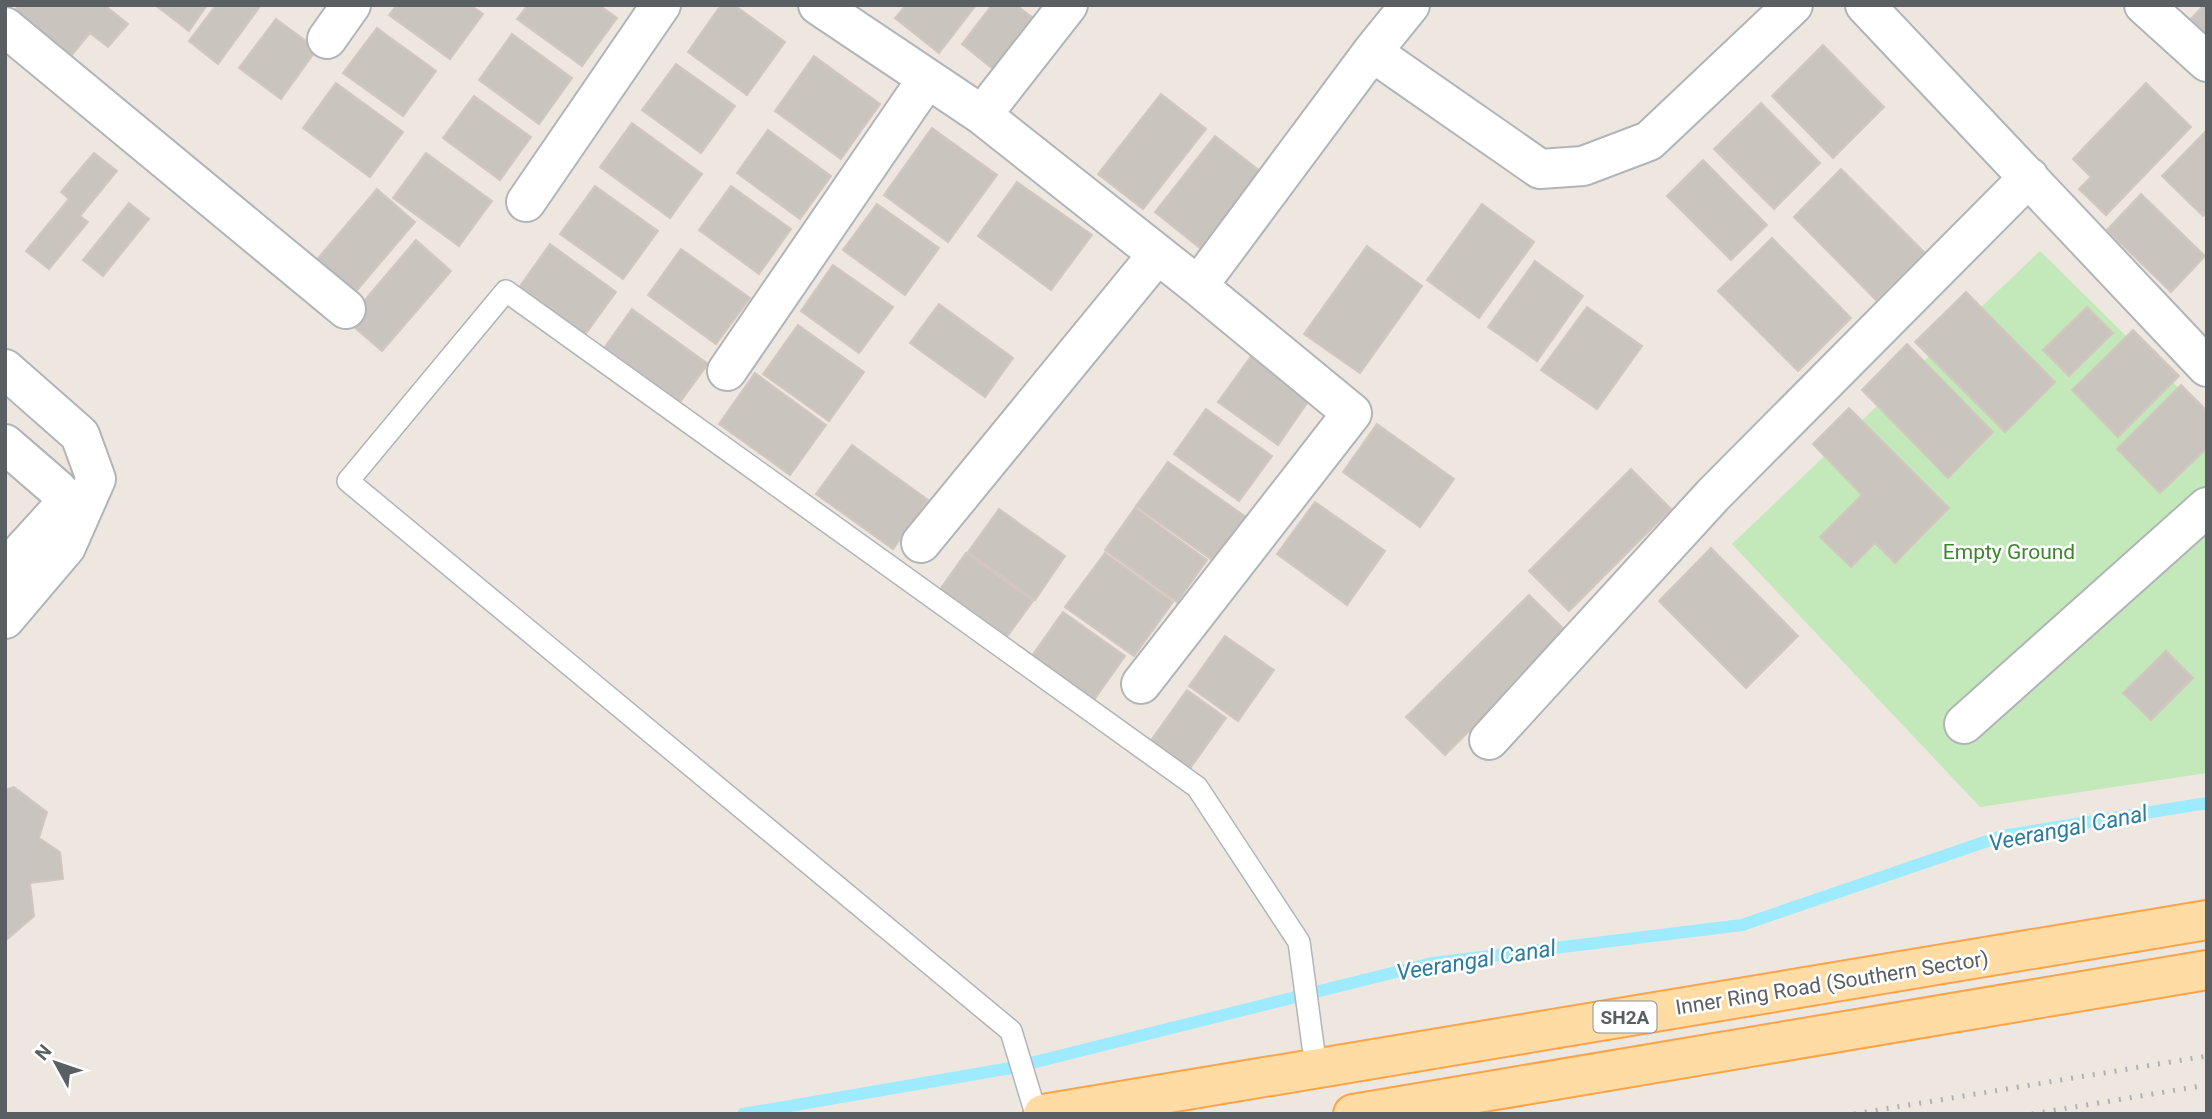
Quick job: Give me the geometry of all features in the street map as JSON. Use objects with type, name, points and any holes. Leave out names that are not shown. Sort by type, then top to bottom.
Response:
[{"type":"main road","name":"Inner Ring Road (Southern Sector)","points":[[1035,1099],[1316,1068],[2207,920]]},
{"type":"main road","name":"SH2A","points":[[1353,1114],[2207,970]]},
{"type":"street","points":[[327,39],[351,5]]},
{"type":"street","points":[[526,202],[661,5]]},
{"type":"street","points":[[818,5],[982,115],[1198,286],[1352,413],[1141,684]]},
{"type":"street","points":[[982,115],[1068,5]]},
{"type":"street","points":[[1198,286],[1410,5]]},
{"type":"street","points":[[1372,52],[1540,169],[1583,166],[1649,141],[1793,5]]},
{"type":"street","points":[[1865,5],[2207,367]]},
{"type":"street","points":[[2144,5],[2207,62]]},
{"type":"street","points":[[5,27],[346,309]]},
{"type":"street","points":[[727,372],[927,79]]},
{"type":"street","points":[[1489,740],[1713,495],[2029,177]]},
{"type":"street","points":[[921,543],[1157,254]]},
{"type":"street","points":[[5,369],[80,435],[96,479],[66,547],[8,597]]},
{"type":"street","points":[[5,444],[52,484],[63,496],[64,505],[8,597]]},
{"type":"street","points":[[52,484],[83,445]]},
{"type":"street","points":[[1964,724],[2207,507]]},
{"type":"lane","points":[[1036,1114],[1035,1099],[1011,1031],[348,481],[506,291],[1197,787],[1299,942],[1316,1068]]},
{"type":"green space","name":"Empty Ground","points":[[2040,251],[2207,416],[2207,773],[1980,807],[1732,544]]},
{"type":"building","points":[[19,5],[104,5],[128,24],[108,47],[90,33],[70,57],[14,11]]},
{"type":"building","points":[[155,5],[207,5],[189,31]]},
{"type":"building","points":[[216,5],[261,5],[218,64],[189,41]]},
{"type":"building","points":[[397,5],[470,5],[483,14],[450,59],[389,15]]},
{"type":"building","points":[[528,5],[599,5],[617,18],[582,66],[517,19]]},
{"type":"building","points":[[721,5],[734,5],[785,42],[747,95],[688,52]]},
{"type":"building","points":[[906,5],[976,5],[939,53],[895,18]]},
{"type":"building","points":[[992,5],[1016,5],[1033,18],[993,69],[962,44]]},
{"type":"building","points":[[2207,5],[2207,44],[2186,24]]},
{"type":"building","points":[[276,19],[317,49],[281,99],[239,68]]},
{"type":"building","points":[[377,28],[436,71],[403,116],[343,73]]},
{"type":"building","points":[[512,34],[572,78],[539,124],[479,80]]},
{"type":"building","points":[[1823,45],[1884,107],[1833,158],[1772,96]]},
{"type":"building","points":[[814,56],[880,104],[841,159],[775,111]]},
{"type":"building","points":[[676,64],[735,106],[701,153],[642,110]]},
{"type":"building","points":[[336,83],[403,132],[370,177],[303,128]]},
{"type":"building","points":[[2146,83],[2191,127],[2106,215],[2079,189],[2091,177],[2073,159]]},
{"type":"building","points":[[1161,94],[1206,129],[1143,209],[1098,174]]},
{"type":"building","points":[[474,96],[531,137],[500,180],[443,138]]},
{"type":"building","points":[[1761,103],[1820,163],[1774,209],[1714,149]]},
{"type":"building","points":[[632,123],[702,174],[670,218],[600,167]]},
{"type":"building","points":[[932,128],[997,175],[948,242],[884,195]]},
{"type":"building","points":[[768,130],[831,176],[800,219],[737,173]]},
{"type":"building","points":[[2207,130],[2207,213],[2203,216],[2162,176]]},
{"type":"building","points":[[1215,136],[1265,175],[1205,252],[1155,212]]},
{"type":"building","points":[[94,153],[117,171],[80,216],[88,222],[49,269],[26,251],[69,199],[61,192]]},
{"type":"building","points":[[426,153],[492,201],[459,246],[393,198]]},
{"type":"building","points":[[1703,160],[1767,225],[1731,260],[1667,196]]},
{"type":"building","points":[[1841,169],[1925,253],[1876,300],[1794,217]]},
{"type":"building","points":[[1017,182],[1092,235],[1051,290],[978,236]]},
{"type":"building","points":[[595,186],[658,231],[623,279],[560,234]]},
{"type":"building","points":[[731,186],[791,229],[759,274],[699,230]]},
{"type":"building","points":[[377,189],[415,222],[352,296],[314,263]]},
{"type":"building","points":[[2141,194],[2205,256],[2171,292],[2107,230]]},
{"type":"building","points":[[129,203],[149,219],[103,276],[83,260]]},
{"type":"building","points":[[877,204],[939,248],[905,295],[843,250]]},
{"type":"building","points":[[1482,204],[1534,242],[1479,318],[1427,280]]},
{"type":"building","points":[[1772,238],[1851,318],[1798,371],[1718,291]]},
{"type":"building","points":[[416,240],[451,271],[382,351],[347,321]]},
{"type":"building","points":[[550,244],[616,292],[584,336],[518,289]]},
{"type":"building","points":[[1367,246],[1422,286],[1360,373],[1304,334]]},
{"type":"building","points":[[681,249],[750,298],[716,344],[648,295]]},
{"type":"building","points":[[1535,261],[1583,296],[1537,361],[1488,327]]},
{"type":"building","points":[[833,265],[893,307],[859,353],[801,311]]},
{"type":"building","points":[[1966,292],[2055,382],[2005,432],[1915,342]]},
{"type":"building","points":[[939,304],[1013,358],[985,397],[910,343]]},
{"type":"building","points":[[1587,307],[1642,346],[1597,409],[1541,370]]},
{"type":"building","points":[[2087,307],[2113,333],[2069,376],[2043,350]]},
{"type":"building","points":[[632,309],[708,364],[677,406],[602,351]]},
{"type":"building","points":[[798,325],[864,372],[829,421],[763,374]]},
{"type":"building","points":[[2133,330],[2179,376],[2118,437],[2072,390]]},
{"type":"building","points":[[1907,344],[1993,432],[1948,478],[1862,390]]},
{"type":"building","points":[[1255,351],[1314,393],[1278,445],[1218,402]]},
{"type":"building","points":[[755,373],[826,425],[790,475],[719,424]]},
{"type":"building","points":[[2181,385],[2207,411],[2207,448],[2160,493],[2117,449]]},
{"type":"building","points":[[1849,408],[1949,508],[1895,563],[1875,543],[1851,567],[1820,537],[1862,495],[1813,444]]},
{"type":"building","points":[[1206,409],[1272,456],[1239,501],[1174,454]]},
{"type":"building","points":[[1377,424],[1454,479],[1420,527],[1343,472]]},
{"type":"building","points":[[852,445],[928,500],[893,549],[816,494]]},
{"type":"building","points":[[1168,462],[1246,517],[1215,562],[1136,506]]},
{"type":"building","points":[[1631,469],[1671,509],[1569,611],[1529,571]]},
{"type":"building","points":[[1315,502],[1385,551],[1347,605],[1277,554]]},
{"type":"building","points":[[1135,508],[1207,560],[1177,602],[1105,550]]},
{"type":"building","points":[[999,509],[1065,556],[1035,600],[968,552]]},
{"type":"building","points":[[1711,548],[1798,636],[1746,688],[1659,601]]},
{"type":"building","points":[[966,553],[1033,601],[1003,642],[936,595]]},
{"type":"building","points":[[1105,553],[1173,602],[1134,656],[1065,607]]},
{"type":"building","points":[[1529,595],[1568,633],[1445,755],[1406,717]]},
{"type":"building","points":[[1063,612],[1125,656],[1091,704],[1029,660]]},
{"type":"building","points":[[1225,636],[1274,670],[1238,721],[1189,686]]},
{"type":"building","points":[[2166,651],[2193,678],[2151,720],[2123,693]]},
{"type":"building","points":[[1187,690],[1226,718],[1186,774],[1147,746]]},
{"type":"building","points":[[14,787],[47,812],[39,838],[60,852],[63,879],[30,883],[34,916],[5,941],[5,790]]},
{"type":"waterway","name":"Veerangal Canal","points":[[743,1114],[1011,1068],[1432,963],[1742,925],[2002,836],[2207,803]]},
{"type":"railway","points":[[1854,1114],[2207,1056]]},
{"type":"railway","points":[[2032,1114],[2207,1085]]}]
